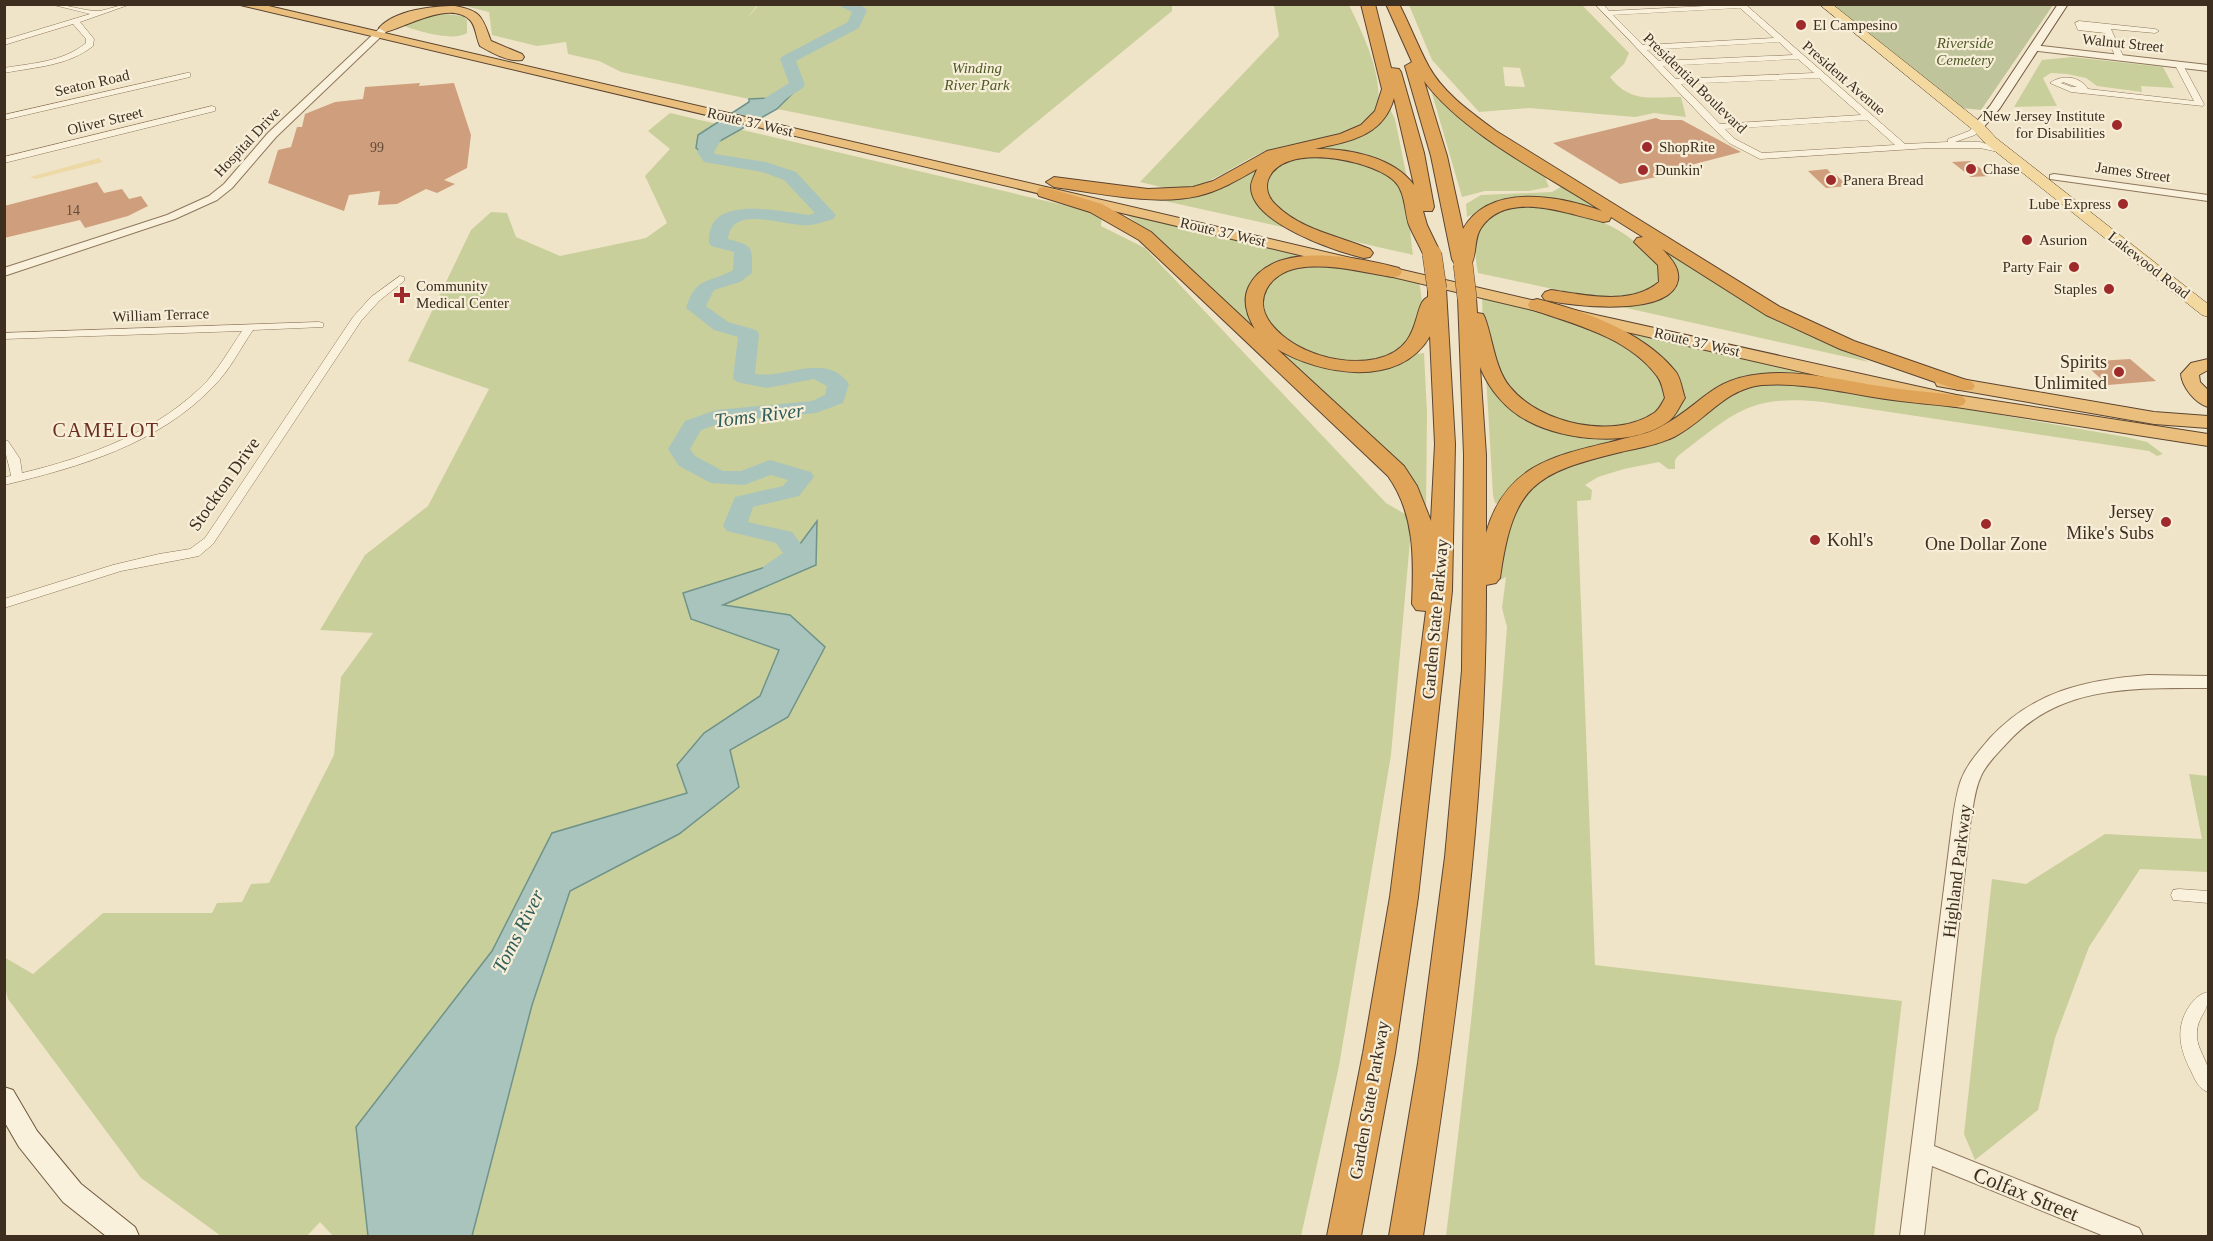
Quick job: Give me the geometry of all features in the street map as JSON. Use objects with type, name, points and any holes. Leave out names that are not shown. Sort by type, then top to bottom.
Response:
[{"type":"highway","name":"Route 37 West","points":[[242,4],[533,62],[712,109]]},
{"type":"highway","name":"Route 37 West","points":[[284,4],[379,32],[1049,187],[1393,272],[1544,301],[1960,394],[2208,440]]},
{"type":"highway","points":[[1049,187],[1148,194],[1195,192],[1220,184],[1273,154],[1345,137],[1366,128],[1382,112],[1389,89],[1368,4]]},
{"type":"highway","name":"Garden State Parkway","points":[[1344,1236],[1379,1053],[1401,916],[1422,757],[1440,591],[1444,490],[1443,382],[1437,289],[1423,189],[1403,102],[1388,54],[1368,4]]},
{"type":"highway","name":"Garden State Parkway","points":[[1387,4],[1413,68],[1432,130],[1463,264],[1467,298],[1475,455],[1474,670],[1455,891],[1434,1063],[1406,1236]]},
{"type":"highway","points":[[1392,4],[1406,28],[1422,66],[1438,90],[1462,113],[1491,134],[1779,314],[1960,394]]},
{"type":"highway","points":[[379,32],[423,12],[441,9],[465,11],[474,16],[478,22],[484,43],[501,52],[533,62]]},
{"type":"highway","points":[[1364,253],[1297,227],[1272,211],[1261,198],[1259,190],[1264,171],[1286,158],[1311,153],[1342,154],[1378,164],[1397,175],[1410,191],[1418,224],[1432,254]]},
{"type":"highway","name":"Route 37 West","points":[[1049,187],[1364,253],[1544,301]]},
{"type":"highway","points":[[1049,187],[1096,208],[1145,236],[1402,478],[1416,503],[1422,529],[1424,607],[1431,660]]},
{"type":"highway","points":[[1463,264],[1467,255],[1470,231],[1483,215],[1506,205],[1542,202],[1580,208],[1612,221],[1644,242],[1663,260],[1669,270],[1670,279],[1665,288],[1645,299],[1544,301]]},
{"type":"highway","points":[[1393,272],[1326,262],[1281,267],[1263,277],[1257,285],[1256,311],[1267,332],[1290,349],[1327,363],[1365,366],[1390,361],[1413,347],[1426,327],[1428,310],[1437,289]]},
{"type":"highway","points":[[1467,298],[1500,387],[1515,404],[1535,417],[1574,430],[1613,433],[1646,427],[1663,418],[1670,411],[1674,398],[1671,383],[1650,356],[1609,332],[1544,301]]},
{"type":"highway","points":[[2208,364],[2198,367],[2190,374],[2191,383],[2208,401]]},
{"type":"highway","points":[[1474,670],[1492,546],[1497,528],[1518,490],[1548,467],[1660,435],[1677,426],[1720,391],[1748,381],[1775,379],[1814,381],[1960,394]]},
{"type":"highway","name":"Route 37 West","points":[[1960,394],[2154,418],[2208,422]]},
{"type":"main road","name":"Lakewood Road","points":[[1824,4],[1978,127],[2003,150],[2208,312]]},
{"type":"main road","points":[[1978,127],[1994,108],[2063,4]]},
{"type":"main road","name":"Lakewood Road","points":[[1978,127],[2006,140],[2208,300]]},
{"type":"main road","points":[[4,1098],[27,1139],[72,1193],[126,1236]]},
{"type":"street","points":[[53,4],[104,14]]},
{"type":"street","points":[[4,43],[104,14],[128,4]]},
{"type":"street","name":"Presidential Boulevard","points":[[1598,4],[1717,127],[1732,141],[1760,156],[1929,145],[1957,139],[1972,133],[1978,127]]},
{"type":"street","points":[[1606,13],[1741,5]]},
{"type":"street","name":"President Avenue","points":[[1741,5],[1904,148]]},
{"type":"street","points":[[4,71],[58,59],[84,50],[90,44],[90,39],[76,22]]},
{"type":"street","points":[[2120,58],[2107,28],[2155,31]]},
{"type":"street","name":"Hospital Drive","points":[[4,272],[171,217],[213,198],[228,186],[272,135],[379,32]]},
{"type":"street","points":[[1639,48],[1780,40]]},
{"type":"street","name":"Walnut Street","points":[[2033,48],[2208,68]]},
{"type":"street","points":[[1655,64],[1799,57]]},
{"type":"street","points":[[2075,90],[2200,105],[2179,64]]},
{"type":"street","name":"Seaton Road","points":[[4,118],[187,75]]},
{"type":"street","points":[[1673,82],[1821,75]]},
{"type":"street","name":"Oliver Street","points":[[4,160],[212,109]]},
{"type":"street","points":[[1717,127],[1868,117]]},
{"type":"street","name":"Presidential Boulevard","points":[[1929,145],[1980,145],[2003,150]]},
{"type":"street","name":"James Street","points":[[2054,177],[2208,198]]},
{"type":"street","name":"Stockton Drive","points":[[4,604],[124,566],[194,553],[209,541],[357,318],[375,299],[400,279]]},
{"type":"street","name":"William Terrace","points":[[4,336],[319,325]]},
{"type":"street","points":[[4,443],[14,459],[11,480],[102,452],[163,421],[190,402],[212,382],[250,327]]},
{"type":"street","name":"Highland Parkway","points":[[1912,1236],[1961,825],[1972,775],[2004,732],[2057,697],[2092,686],[2150,681],[2208,682]]},
{"type":"street","points":[[2179,895],[2208,897]]},
{"type":"street","points":[[2208,999],[2204,1000],[2189,1025],[2189,1042],[2197,1068],[2208,1084]]},
{"type":"street","name":"Colfax Street","points":[[1921,1151],[2131,1236]]},
{"type":"green space","name":"Winding River Park","points":[[436,4],[757,5],[747,19],[759,4],[1172,4],[1172,11],[999,153],[777,109],[786,101],[770,98],[749,99],[621,72],[599,61],[568,54],[566,42],[537,46],[492,35],[489,12],[461,5]]},
{"type":"green space","points":[[1274,5],[1349,5],[1367,44],[1377,76],[1377,105],[1371,116],[1351,129],[1338,134],[1272,149],[1202,184],[1171,189],[1140,182],[1279,36]]},
{"type":"green space","points":[[1409,5],[1582,5],[1629,53],[1624,64],[1610,77],[1633,95],[1651,98],[1681,97],[1686,117],[1654,113],[1635,117],[1529,108],[1479,112],[1432,60]],"holes":[[[1503,67],[1520,68],[1525,87],[1505,86]]]},
{"type":"green space","name":"Riverside Cemetery","points":[[1830,5],[2053,5],[1981,110],[1962,108]]},
{"type":"green space","points":[[436,13],[463,16],[467,20],[467,33],[444,36],[425,33],[402,25]]},
{"type":"green space","points":[[2072,57],[2163,67],[2174,88],[2141,86],[2142,92],[2097,86],[2086,78],[2051,73],[2043,78],[2057,106],[2014,107],[2042,60]]},
{"type":"green space","points":[[1431,90],[1542,170],[1549,187],[1529,191],[1485,191],[1462,197]]},
{"type":"green space","points":[[1390,109],[1395,119],[1407,178],[1388,166],[1303,152],[1253,181],[1291,229],[1142,196],[1172,197],[1381,120]]},
{"type":"green space","points":[[670,113],[1102,214],[1101,226],[1145,248],[1386,503],[1412,518],[1391,755],[1339,1066],[1301,1236],[472,1236],[532,1005],[570,890],[679,834],[730,750],[788,717],[790,615],[722,605],[815,565],[788,560],[683,593],[692,619],[780,650],[760,696],[704,733],[688,793],[552,833],[492,951],[356,1127],[368,1236],[333,1236],[320,1222],[307,1236],[221,1236],[141,1178],[8,999],[5,988],[4,957],[33,974],[103,913],[212,913],[217,903],[242,902],[251,884],[269,883],[334,755],[341,677],[373,633],[320,630],[365,555],[428,506],[489,389],[408,361],[471,230],[491,212],[507,213],[516,237],[560,256],[646,238],[667,223],[645,176],[670,149],[648,131]]},
{"type":"green space","points":[[1345,157],[1379,169],[1396,183],[1408,212],[1413,255],[1360,243],[1304,225],[1276,208],[1269,198],[1266,177],[1284,164],[1302,158]]},
{"type":"green space","points":[[1564,185],[1823,340],[1869,362],[1613,305],[1673,286],[1644,238],[1614,219],[1581,206],[1495,204],[1467,217],[1466,204],[1481,195],[1552,192]]},
{"type":"green space","points":[[1536,204],[1590,218],[1618,230],[1646,251],[1661,267],[1660,283],[1636,296],[1590,297],[1478,273],[1476,240],[1484,220],[1504,210]]},
{"type":"green space","points":[[1125,214],[1319,258],[1259,273],[1248,289],[1254,322],[1329,367],[1424,353],[1427,413],[1426,512],[1144,228]]},
{"type":"green space","points":[[1325,263],[1419,282],[1422,300],[1420,327],[1404,347],[1388,356],[1368,361],[1347,361],[1326,358],[1306,351],[1275,329],[1267,320],[1262,308],[1261,291],[1282,270]]},
{"type":"green space","points":[[1482,298],[1574,321],[1618,340],[1654,369],[1668,398],[1656,416],[1621,428],[1578,427],[1535,412],[1503,381],[1483,326]]},
{"type":"green space","points":[[1614,329],[1841,381],[1744,378],[1731,382],[1656,431],[1547,461],[1499,504],[1495,503],[1486,375],[1516,410],[1615,436],[1679,399]]},
{"type":"green space","points":[[1773,382],[1881,394],[2126,437],[2147,442],[2163,454],[2157,456],[2149,451],[1823,402],[1777,401],[1759,404],[1729,418],[1678,456],[1675,460],[1675,469],[1668,469],[1659,462],[1598,477],[1585,485],[1592,490],[1591,500],[1577,501],[1595,965],[1902,1001],[1874,1236],[1446,1236],[1480,932],[1507,627],[1502,608],[1506,577],[1493,584],[1499,542],[1530,485],[1560,466],[1659,440],[1728,392]]},
{"type":"green space","points":[[2189,774],[2208,776],[2208,872],[2140,869],[2089,947],[2055,1038],[2038,1110],[1975,1160],[1964,1134],[1992,879],[2026,884],[2105,834],[2202,839]]},
{"type":"sand","points":[[99,158],[103,162],[36,179],[30,177]]},
{"type":"water","points":[[794,84],[800,86],[777,109],[718,142],[712,150],[701,152],[696,148],[698,135],[749,102],[749,99],[770,98]]},
{"type":"water","points":[[817,521],[816,565],[723,605],[790,615],[825,647],[788,717],[730,750],[739,787],[679,834],[570,891],[532,1005],[472,1236],[368,1236],[356,1127],[492,951],[552,833],[687,793],[677,765],[704,733],[760,696],[779,650],[691,619],[683,593],[788,560]]},
{"type":"building","points":[[420,83],[419,86],[454,83],[471,135],[467,168],[444,180],[455,184],[437,193],[426,189],[397,204],[378,205],[380,191],[349,195],[344,211],[268,183],[278,150],[291,147],[297,127],[302,127],[305,114],[335,102],[363,99],[365,87]]},
{"type":"building","name":"ShopRite","points":[[1656,118],[1682,120],[1741,152],[1668,171],[1673,174],[1620,184],[1553,143]]},
{"type":"building","name":"Chase","points":[[1970,161],[1990,176],[1971,177],[1952,162]]},
{"type":"building","name":"Panera Bread","points":[[1827,169],[1848,186],[1826,188],[1808,171]]},
{"type":"building","points":[[97,182],[104,193],[122,189],[129,199],[141,196],[148,206],[128,216],[85,228],[80,220],[4,238],[4,206]]},
{"type":"building","name":"Spirits Unlimited","points":[[2130,359],[2156,381],[2108,385],[2082,362]]},
{"type":"waterway","name":"Toms River","points":[[768,103],[797,85],[788,59],[854,25],[860,10],[843,4]]},
{"type":"waterway","name":"Toms River","points":[[728,128],[716,135],[705,152],[710,158],[766,167],[790,176],[827,215],[809,220],[746,213],[727,219],[720,227],[718,242],[743,249],[742,273],[707,286],[699,297],[696,308],[721,326],[749,334],[744,378],[767,382],[817,372],[838,384],[835,398],[816,407],[724,415],[693,426],[679,449],[687,461],[719,478],[744,478],[770,467],[803,477],[791,491],[743,502],[735,526],[784,537],[797,555],[773,572]]},
{"type":"place","name":"El Campesino","points":[[1801,25]]},
{"type":"place","name":"New Jersey Institute for Disabilities","points":[[2117,125]]},
{"type":"place","name":"ShopRite","points":[[1647,147]]},
{"type":"place","name":"Chase","points":[[1971,169]]},
{"type":"place","name":"Dunkin'","points":[[1643,170]]},
{"type":"place","name":"Panera Bread","points":[[1831,180]]},
{"type":"place","name":"Lube Express","points":[[2123,204]]},
{"type":"place","name":"Asurion","points":[[2027,240]]},
{"type":"place","name":"Party Fair","points":[[2074,267]]},
{"type":"place","name":"Staples","points":[[2109,289]]},
{"type":"place","name":"Community Medical Center","points":[[402,295]]},
{"type":"place","name":"Spirits Unlimited","points":[[2119,372]]},
{"type":"place","name":"Jersey Mike's Subs","points":[[2166,522]]},
{"type":"place","name":"One Dollar Zone","points":[[1986,524]]},
{"type":"place","name":"Kohl's","points":[[1815,540]]},
{"type":"district","name":"CAMELOT","points":[[106,430]]}]
